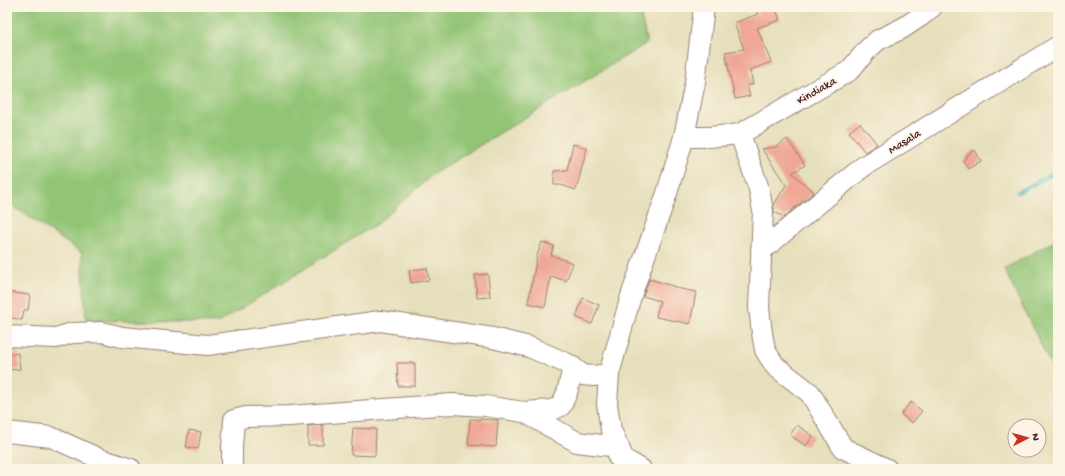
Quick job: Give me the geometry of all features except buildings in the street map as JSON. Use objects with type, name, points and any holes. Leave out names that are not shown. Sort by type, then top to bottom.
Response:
[{"type":"street","points":[[641,469],[624,459],[620,447],[611,430],[607,404],[609,374],[632,296],[666,196],[684,137],[695,82],[704,7]]},
{"type":"street","name":"Kindiaka","points":[[684,137],[709,138],[740,134],[849,71],[878,40],[902,28],[932,7]]},
{"type":"street","name":"Masala","points":[[761,251],[864,166],[1058,46]]},
{"type":"street","points":[[740,134],[759,189],[763,211],[759,308],[765,350],[775,366],[810,393],[843,448],[887,469]]},
{"type":"street","points":[[7,336],[56,338],[72,333],[102,332],[122,337],[208,345],[380,321],[493,338],[529,347],[566,363],[584,375],[593,376],[609,374]]},
{"type":"street","points":[[232,469],[234,420],[246,417],[290,416],[452,404],[485,406],[524,412],[552,410],[561,406],[567,393],[572,367]]},
{"type":"street","points":[[524,412],[577,442],[620,447]]},
{"type":"street","points":[[7,432],[51,437],[100,459],[131,469]]},
{"type":"street","points":[[616,469],[620,447]]},
{"type":"green space","points":[[7,7],[639,7],[647,43],[433,174],[378,223],[218,323],[86,320],[82,253],[7,202]]},
{"type":"green space","points":[[1058,239],[1058,380],[1004,269]]},
{"type":"waterway","points":[[1018,192],[1058,171]]}]
